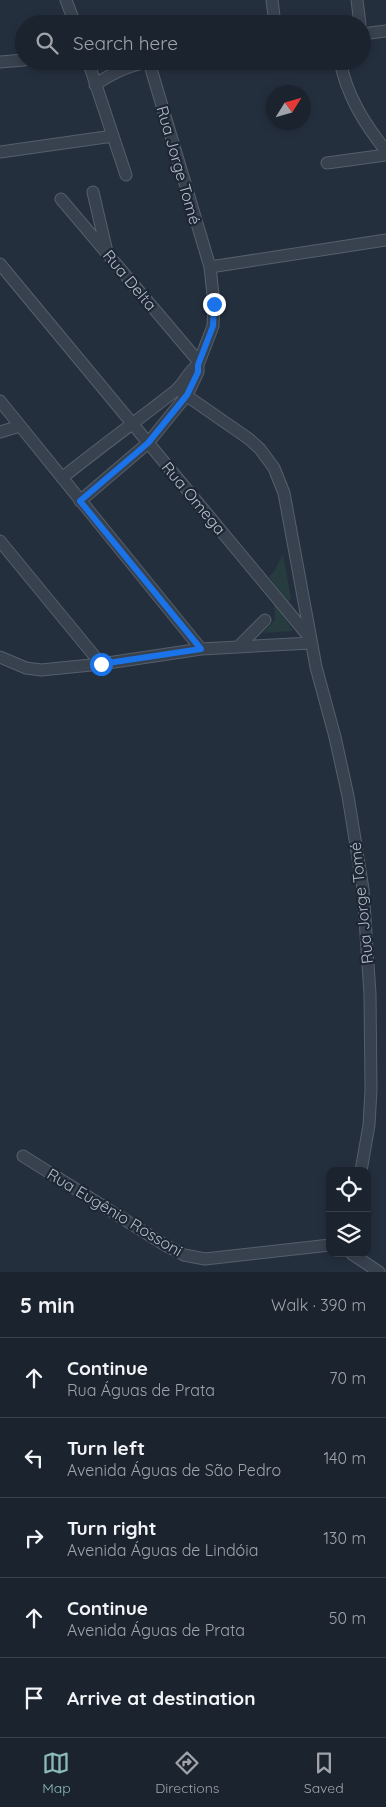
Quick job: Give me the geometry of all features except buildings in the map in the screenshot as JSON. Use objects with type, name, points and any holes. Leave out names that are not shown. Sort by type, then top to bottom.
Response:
[{"type":"street","points":[[66,0],[72,15]]},
{"type":"street","points":[[272,0],[274,15]]},
{"type":"street","points":[[358,0],[359,15]]},
{"type":"street","points":[[371,33],[386,31]]},
{"type":"street","points":[[0,62],[15,61]]},
{"type":"street","points":[[91,70],[126,175]]},
{"type":"street","points":[[95,84],[107,76],[122,70]]},
{"type":"street","name":"Rua Jorge Tomé","points":[[151,70],[210,267],[214,304],[213,321],[198,363],[198,372],[182,392],[249,439],[260,449],[274,468],[284,492],[311,641],[348,796],[363,889],[370,994],[371,1090],[362,1167]]},
{"type":"street","points":[[342,70],[349,94],[363,120],[386,151]]},
{"type":"street","points":[[0,152],[113,136]]},
{"type":"street","points":[[327,163],[386,155]]},
{"type":"street","points":[[93,192],[108,253]]},
{"type":"street","name":"Rua Delta","points":[[61,199],[198,363]]},
{"type":"street","points":[[210,267],[386,240]]},
{"type":"street","name":"Rua Omega","points":[[0,264],[311,641]]},
{"type":"street","points":[[62,478],[132,423],[182,392]]},
{"type":"street","points":[[80,501],[148,443],[182,392]]},
{"type":"street","points":[[0,401],[201,649]]},
{"type":"street","points":[[0,432],[20,426]]},
{"type":"street","points":[[0,541],[101,664]]},
{"type":"street","points":[[239,646],[265,620]]},
{"type":"street","points":[[0,657],[26,668],[41,670],[101,664],[201,649],[311,641]]},
{"type":"street","name":"Rua Eugênio Rossoni","points":[[23,1156],[165,1246],[184,1255],[205,1259],[326,1245]]},
{"type":"street","points":[[356,1257],[379,1272]]},
{"type":"green space","points":[[283,554],[291,599],[288,602],[269,577]]},
{"type":"green space","points":[[274,602],[293,631],[263,633],[275,620]]},
{"type":"route","points":[[101,664],[201,649],[80,501],[148,443],[187,395],[198,372],[198,365],[213,326],[214,304]]}]
